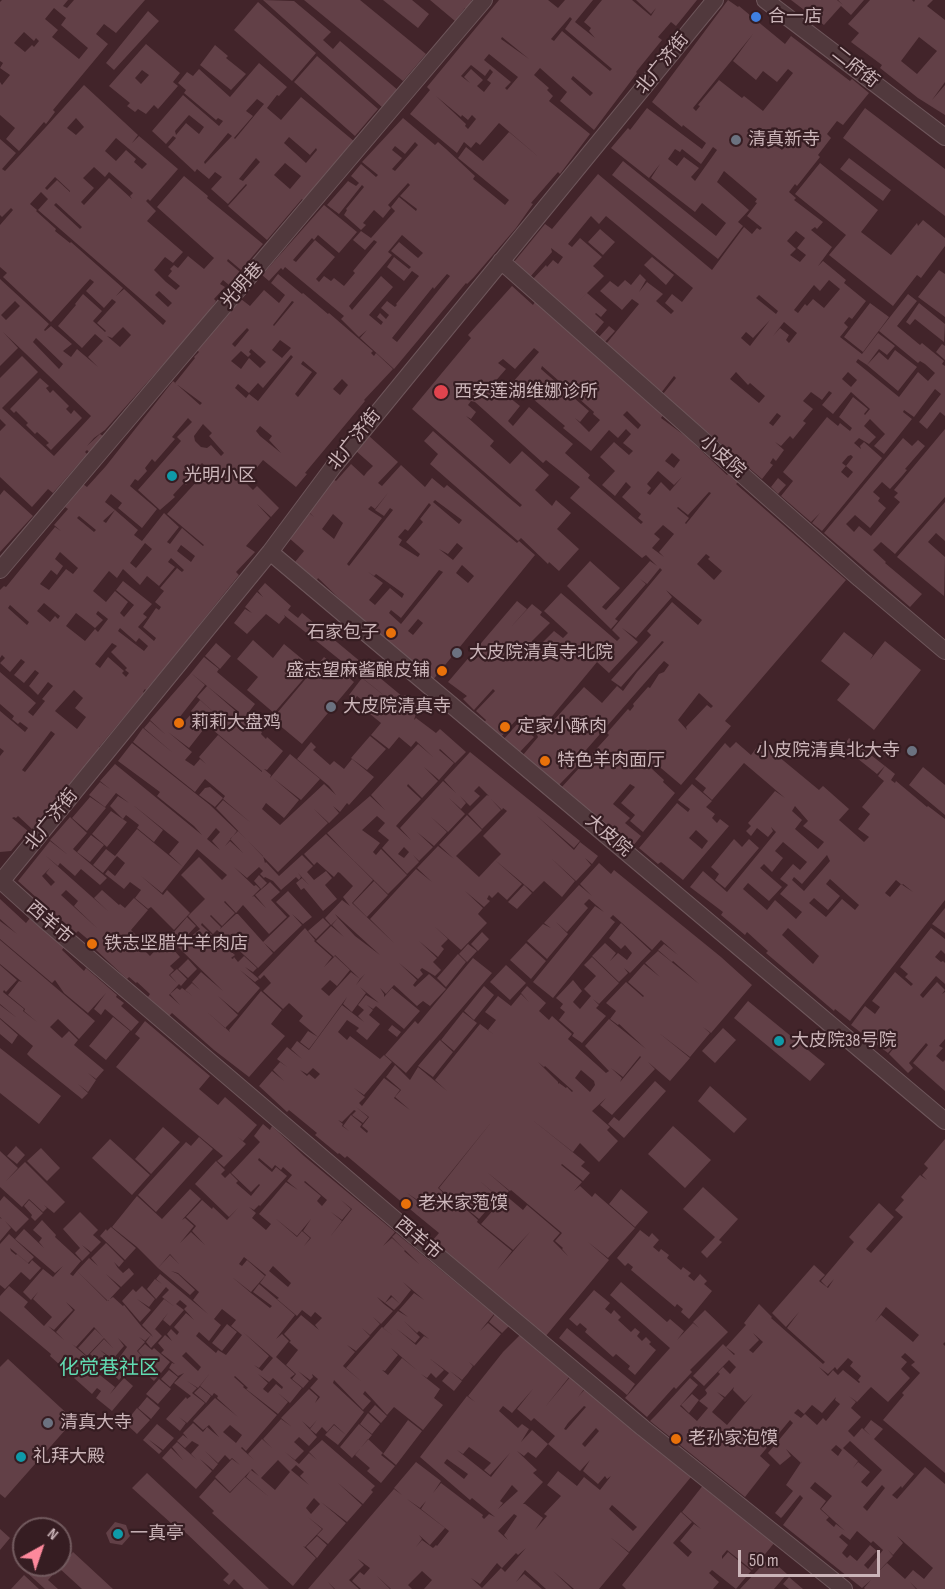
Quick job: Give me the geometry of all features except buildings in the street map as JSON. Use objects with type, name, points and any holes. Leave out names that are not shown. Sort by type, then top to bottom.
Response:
[{"type":"street","name":"光明巷","points":[[0,570],[484,0]]},
{"type":"street","name":"北广济街","points":[[0,882],[270,552],[334,466],[715,0]]},
{"type":"street","name":"二府街","points":[[765,0],[945,137]]},
{"type":"street","name":"小皮院","points":[[501,261],[860,579],[945,651]]},
{"type":"street","name":"大皮院","points":[[270,552],[945,1121]]},
{"type":"street","name":"西羊市","points":[[0,882],[440,1258],[701,1475],[844,1589]]},
{"type":"place","name":"合一店","points":[[756,17]]},
{"type":"place","name":"清真新寺","points":[[736,140]]},
{"type":"place","name":"西安莲湖维娜诊所","points":[[441,392]]},
{"type":"place","name":"光明小区","points":[[172,476]]},
{"type":"place","name":"石家包子","points":[[391,633]]},
{"type":"place","name":"大皮院清真寺北院","points":[[457,653]]},
{"type":"place","name":"盛志望麻酱酿皮铺","points":[[442,671]]},
{"type":"place","name":"大皮院清真寺","points":[[331,707]]},
{"type":"place","name":"莉莉大盘鸡","points":[[179,723]]},
{"type":"place","name":"定家小酥肉","points":[[505,727]]},
{"type":"place","name":"小皮院清真北大寺","points":[[912,751]]},
{"type":"place","name":"特色羊肉面厅","points":[[545,761]]},
{"type":"place","name":"铁志坚腊牛羊肉店","points":[[92,944]]},
{"type":"place","name":"大皮院38号院","points":[[779,1041]]},
{"type":"place","name":"老米家萢馍","points":[[406,1204]]},
{"type":"place","name":"清真大寺","points":[[48,1423]]},
{"type":"place","name":"老孙家泡馍","points":[[676,1439]]},
{"type":"place","name":"礼拜大殿","points":[[21,1457]]},
{"type":"place","name":"一真亭","points":[[118,1534]]},
{"type":"district","name":"化觉巷社区","points":[[109,1369]]}]
